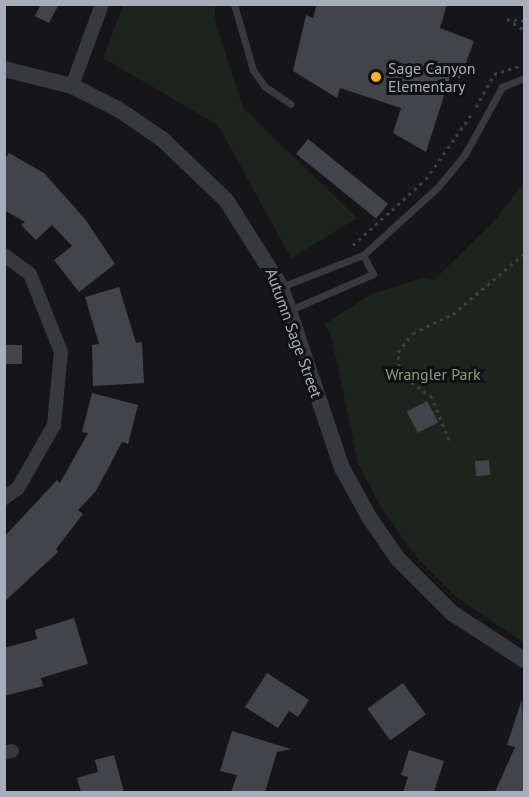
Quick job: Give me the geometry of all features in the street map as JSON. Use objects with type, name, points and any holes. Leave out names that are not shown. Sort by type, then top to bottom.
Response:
[{"type":"street","points":[[72,86],[102,4]]},
{"type":"street","name":"Autumn Sage Street","points":[[4,69],[72,86],[135,121],[192,165],[226,200],[281,287],[342,468],[382,537],[452,613],[525,660]]},
{"type":"street","points":[[4,255],[30,274],[61,352],[54,425],[18,488],[4,498]]},
{"type":"lane","points":[[234,4],[253,70],[264,86],[291,104]]},
{"type":"lane","points":[[281,287],[363,255],[438,187],[465,154],[502,87],[525,78]]},
{"type":"lane","points":[[290,310],[373,274],[363,255]]},
{"type":"path","points":[[525,21],[507,19],[525,30]]},
{"type":"path","points":[[342,251],[426,179],[494,74],[525,67]]},
{"type":"path","points":[[449,440],[432,397],[400,374],[398,352],[413,333],[466,304],[525,254]]},
{"type":"green space","points":[[123,5],[215,5],[215,20],[243,108],[357,218],[291,258],[218,125],[103,58]]},
{"type":"green space","name":"Wrangler Park","points":[[524,182],[524,643],[459,599],[415,555],[382,509],[358,464],[332,339],[325,324],[371,294],[422,278],[434,280],[496,219]]},
{"type":"building","points":[[41,4],[59,4],[49,23],[35,16]]},
{"type":"building","name":"Sage Canyon Elementary","points":[[317,4],[447,4],[440,28],[474,41],[460,79],[451,74],[426,152],[393,133],[401,108],[340,88],[337,98],[293,71],[306,15],[313,18]]},
{"type":"building","points":[[308,139],[388,204],[376,219],[296,154]]},
{"type":"building","points":[[9,153],[44,173],[85,219],[115,264],[79,292],[54,260],[72,246],[52,225],[36,240],[21,225],[25,222],[4,210],[4,161]]},
{"type":"building","points":[[119,287],[136,343],[142,342],[144,383],[93,386],[92,345],[99,344],[85,297]]},
{"type":"building","points":[[4,345],[22,345],[22,364],[4,364]]},
{"type":"building","points":[[92,393],[138,405],[128,444],[122,442],[96,491],[78,510],[83,514],[56,549],[58,552],[4,602],[4,537],[57,480],[60,483],[88,433],[82,432]]},
{"type":"building","points":[[427,401],[438,422],[418,433],[407,412]]},
{"type":"building","points":[[489,460],[490,475],[476,476],[475,461]]},
{"type":"building","points":[[74,618],[88,664],[41,678],[43,686],[4,696],[4,648],[37,639],[35,630]]},
{"type":"building","points":[[267,673],[309,700],[298,717],[289,711],[278,728],[245,707]]},
{"type":"building","points":[[403,683],[426,715],[390,740],[367,709]]},
{"type":"building","points":[[522,699],[525,792],[495,792],[515,747],[507,745]]},
{"type":"building","points":[[232,731],[291,749],[277,752],[265,792],[231,792],[237,775],[220,771]]},
{"type":"building","points":[[409,750],[444,761],[434,792],[403,792],[408,777],[401,775]]},
{"type":"building","points":[[114,755],[124,792],[81,792],[77,778],[98,772],[95,760]]},
{"type":"place","name":"Sage Canyon Elementary","points":[[376,77]]}]
